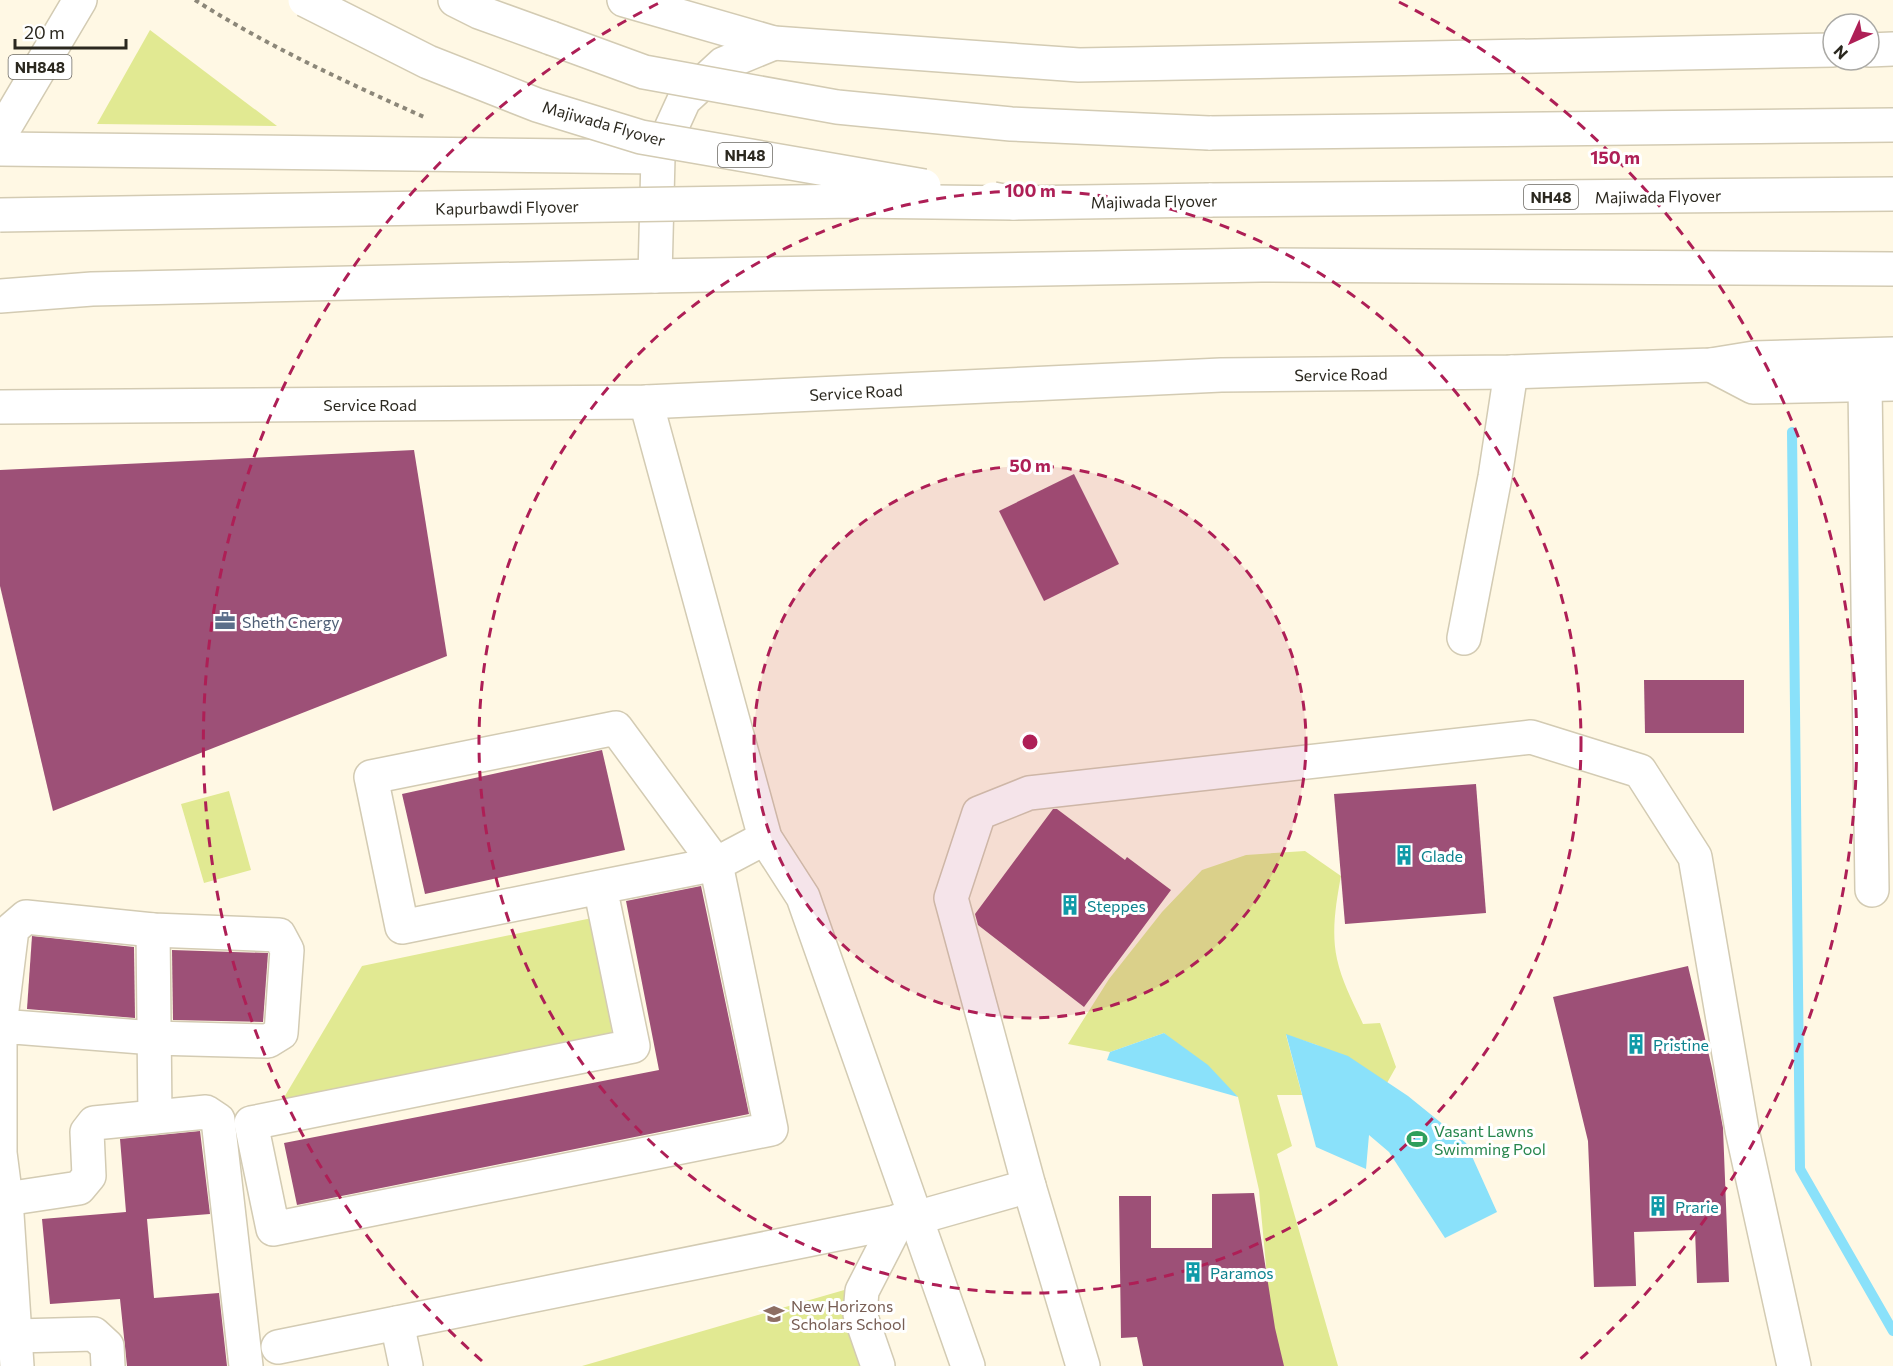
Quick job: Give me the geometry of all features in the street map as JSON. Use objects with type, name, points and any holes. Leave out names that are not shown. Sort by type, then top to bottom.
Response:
[{"type":"main road","name":"NH848","points":[[0,135],[80,0]]},
{"type":"main road","name":"Majiwada Flyover","points":[[305,0],[428,62],[537,105],[641,137],[1014,202],[1893,194]]},
{"type":"main road","points":[[455,0],[479,12],[644,72],[837,107],[1011,124],[1209,133],[1893,125]]},
{"type":"main road","points":[[501,0],[551,38]]},
{"type":"main road","points":[[624,0],[774,43],[1079,66],[1821,51]]},
{"type":"main road","points":[[655,276],[658,158],[684,100],[723,64],[774,43]]},
{"type":"main road","points":[[0,149],[658,158]]},
{"type":"main road","name":"Kapurbawdi Flyover","points":[[0,215],[854,201],[1014,202]]},
{"type":"main road","points":[[0,296],[92,289],[1261,265],[1893,269]]},
{"type":"main road","name":"Service Road","points":[[0,407],[646,402],[1221,375],[1511,372],[1711,365],[1754,358],[1893,354]]},
{"type":"main road","name":"Service Road","points":[[1711,365],[1753,387],[1879,384]]},
{"type":"main road","points":[[1464,638],[1495,477],[1511,372]]},
{"type":"main road","points":[[1872,890],[1879,384]]},
{"type":"main road","points":[[646,402],[765,838],[803,897],[907,1219],[968,1366]]},
{"type":"main road","points":[[600,887],[633,1046],[251,1123],[273,1229],[771,1129],[716,864],[616,728],[371,777],[402,927],[600,887],[716,864],[765,838]]},
{"type":"main road","points":[[1083,1366],[1029,1186],[951,897],[979,813],[1029,793],[1531,737],[1640,771],[1695,857],[1742,1130],[1794,1366]]},
{"type":"main road","points":[[0,1026],[154,1038],[268,1041],[281,1033],[287,950],[279,935],[153,930],[26,917],[12,929],[0,1026],[0,1153],[6,1199],[17,1351],[94,1335],[107,1346],[108,1366]]},
{"type":"main road","points":[[153,930],[155,1117]]},
{"type":"main road","points":[[6,1199],[79,1188],[89,1176],[87,1132],[94,1123],[206,1112],[218,1120],[246,1366]]},
{"type":"main road","points":[[278,1347],[907,1219],[1029,1186]]},
{"type":"main road","points":[[878,1366],[860,1314],[862,1291],[907,1219]]},
{"type":"main road","points":[[397,1323],[406,1366]]},
{"type":"path","points":[[195,0],[233,24],[336,77],[434,122]]},
{"type":"green space","points":[[150,30],[277,126],[97,124]]},
{"type":"green space","points":[[229,791],[251,870],[204,883],[181,804]]},
{"type":"green space","points":[[1305,851],[1341,876],[1334,928],[1339,968],[1363,1024],[1380,1023],[1396,1067],[1387,1083],[1317,1045],[1286,1035],[1302,1095],[1277,1095],[1292,1146],[1277,1154],[1338,1366],[1281,1366],[1273,1341],[1259,1190],[1238,1097],[1164,1033],[1110,1052],[1068,1044],[1109,979],[1162,912],[1202,870],[1246,855]]},
{"type":"green space","points":[[592,918],[613,1038],[276,1111],[362,966]]},
{"type":"green space","points":[[865,1284],[889,1366],[582,1366]]},
{"type":"water","points":[[1164,1033],[1208,1065],[1238,1097],[1107,1060],[1110,1052]]},
{"type":"water","name":"Vasant Lawns Swimming Pool","points":[[1286,1034],[1348,1056],[1408,1096],[1466,1143],[1497,1212],[1445,1238],[1389,1152],[1369,1135],[1366,1169],[1316,1147]]},
{"type":"building","name":"Sheth Cnergy","points":[[414,450],[447,656],[53,811],[0,586],[0,470]]},
{"type":"building","points":[[1074,474],[1119,564],[1044,601],[999,511]]},
{"type":"building","points":[[1644,680],[1744,680],[1744,733],[1645,733]]},
{"type":"building","points":[[602,750],[625,850],[425,894],[402,794]]},
{"type":"building","name":"Glade","points":[[1476,784],[1486,913],[1345,924],[1334,794]]},
{"type":"building","name":"Steppes","points":[[1053,809],[1057,809],[1125,860],[1127,857],[1171,890],[1084,1007],[978,925],[975,914]]},
{"type":"building","points":[[701,886],[749,1114],[297,1205],[284,1143],[659,1070],[626,901]]},
{"type":"building","points":[[32,936],[134,947],[135,1018],[27,1009]]},
{"type":"building","points":[[172,950],[268,953],[263,1022],[173,1020]]},
{"type":"building","points":[[1688,966],[1712,1068],[1723,1128],[1729,1282],[1697,1283],[1695,1230],[1634,1232],[1636,1286],[1594,1287],[1588,1141],[1553,997]]},
{"type":"building","points":[[200,1131],[210,1214],[147,1219],[154,1298],[219,1293],[227,1366],[127,1366],[120,1299],[50,1304],[42,1219],[126,1212],[120,1139]]},
{"type":"building","name":"Paramos","points":[[1254,1193],[1275,1328],[1284,1366],[1143,1366],[1137,1337],[1121,1338],[1119,1196],[1151,1196],[1151,1248],[1212,1248],[1212,1194]]},
{"type":"waterway","points":[[1792,432],[1800,1169],[1893,1331]]},
{"type":"place","name":"Sheth Cnergy","points":[[225,621]]},
{"type":"place","name":"Glade","points":[[1404,855]]},
{"type":"place","name":"Steppes","points":[[1070,905]]},
{"type":"place","name":"Pristine","points":[[1636,1044]]},
{"type":"place","name":"Vasant Lawns Swimming Pool","points":[[1417,1139]]},
{"type":"place","name":"Prarie","points":[[1658,1206]]},
{"type":"place","name":"Paramos","points":[[1193,1272]]},
{"type":"place","name":"New Horizons Scholars School","points":[[774,1314]]}]
